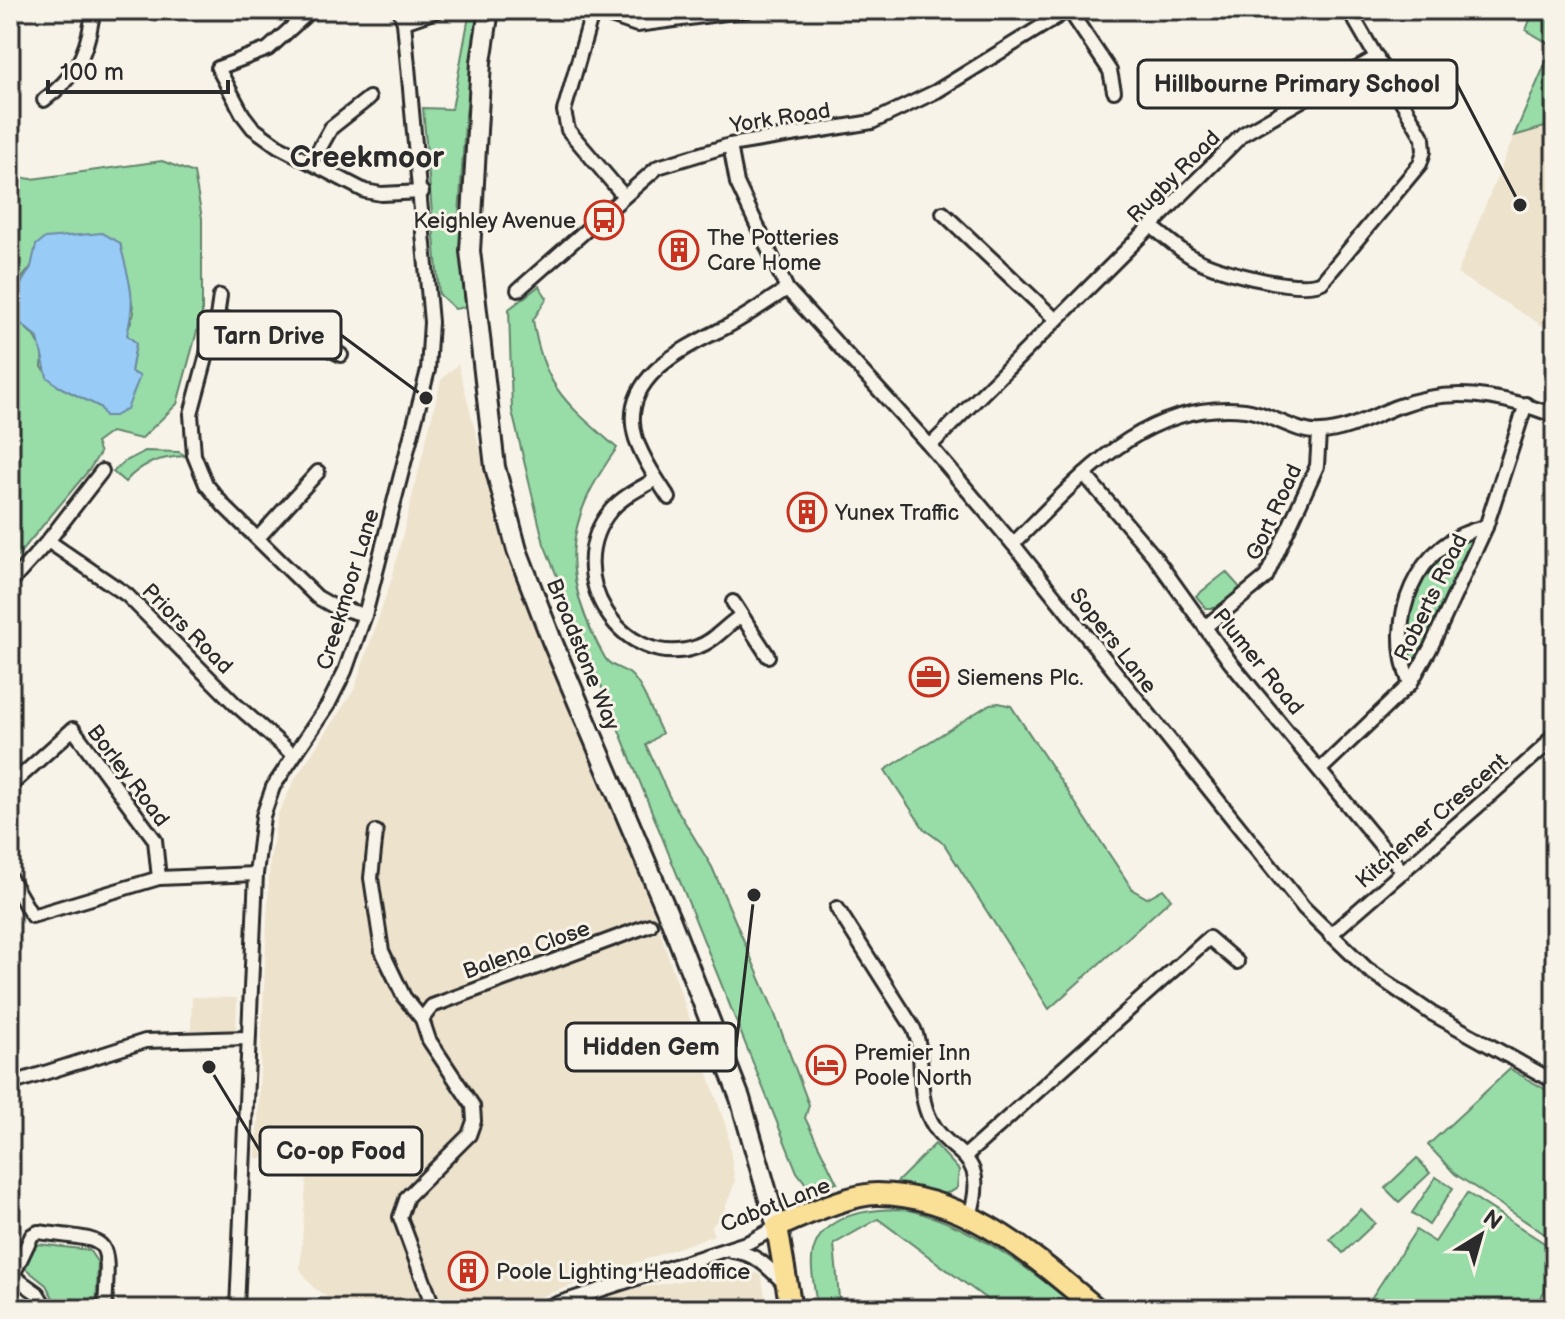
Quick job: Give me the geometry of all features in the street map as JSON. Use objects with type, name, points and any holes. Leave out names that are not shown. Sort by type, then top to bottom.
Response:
[{"type":"main road","name":"Cabot Lane","points":[[777,1227],[814,1210],[874,1194],[926,1200],[970,1216],[1022,1246],[1097,1309]]},
{"type":"main road","name":"Broadstone Way","points":[[777,1227],[791,1309]]},
{"type":"street","points":[[44,100],[65,84],[79,67],[92,19],[87,10]]},
{"type":"street","points":[[401,16],[439,10]]},
{"type":"street","name":"Broadstone Way","points":[[489,10],[481,62],[470,251],[495,467],[517,550],[552,641],[671,921],[740,1098],[777,1227]]},
{"type":"street","points":[[623,195],[568,130],[564,111],[593,10],[637,25],[748,10]]},
{"type":"street","points":[[1068,10],[1110,71],[1114,91]]},
{"type":"street","name":"York Road","points":[[518,290],[658,167],[730,145],[872,122],[937,91],[1068,10]]},
{"type":"street","points":[[1152,227],[1195,259],[1214,266],[1302,288],[1322,282],[1420,164],[1424,151],[1423,138],[1349,10]]},
{"type":"street","points":[[309,12],[268,49],[212,70],[253,128],[278,146],[365,191],[422,192]]},
{"type":"street","name":"Creekmoor Lane","points":[[237,1309],[256,874],[263,816],[273,787],[340,682],[365,615],[428,370],[431,322],[422,192],[401,16]]},
{"type":"street","name":"Rugby Road","points":[[930,446],[1243,134],[1377,57]]},
{"type":"street","points":[[312,162],[331,128],[369,98]]},
{"type":"street","name":"Sopers Lane","points":[[730,145],[737,183],[787,289],[930,446],[1013,544],[1245,837],[1330,935],[1367,969],[1431,1013],[1555,1082]]},
{"type":"street","points":[[943,213],[1055,319]]},
{"type":"street","points":[[669,498],[636,438],[633,423],[646,381],[674,353],[720,331],[787,289]]},
{"type":"street","points":[[220,296],[191,414],[194,455],[206,484],[317,597],[333,606],[365,615]]},
{"type":"street","points":[[217,317],[325,347],[341,355]]},
{"type":"street","points":[[1013,544],[1105,454],[1134,435],[1170,418],[1215,410],[1248,410],[1319,433],[1411,402],[1452,394],[1488,395],[1526,404],[1555,416]]},
{"type":"street","name":"Roberts Road","points":[[1321,769],[1410,684],[1430,649],[1486,527],[1526,404]]},
{"type":"street","name":"Gort Road","points":[[1205,627],[1266,577],[1317,466],[1319,433]]},
{"type":"street","points":[[10,583],[48,541],[102,471]]},
{"type":"street","points":[[258,538],[318,472]]},
{"type":"street","name":"Plumer Road","points":[[1084,474],[1154,556],[1205,627],[1403,872]]},
{"type":"street","points":[[656,479],[611,510],[594,540],[590,571],[604,610],[622,631],[635,639],[672,650],[697,647],[741,616]]},
{"type":"street","name":"Roberts Road","points":[[1410,684],[1401,662],[1400,647],[1401,613],[1407,591],[1419,571],[1465,531],[1486,527]]},
{"type":"street","name":"Priors Road","points":[[48,541],[127,595],[235,704],[292,754]]},
{"type":"street","points":[[733,602],[768,656]]},
{"type":"street","name":"Borley Road","points":[[10,786],[73,729],[155,840],[159,878]]},
{"type":"street","name":"Kitchener Crescent","points":[[1330,935],[1534,756],[1555,732]]},
{"type":"street","points":[[376,832],[371,878],[382,951],[404,997],[422,1019],[429,1040],[473,1106],[474,1121],[469,1135],[407,1197],[400,1217],[434,1309]]},
{"type":"street","points":[[10,878],[32,916],[159,878],[256,874]]},
{"type":"street","points":[[837,908],[914,1029],[920,1044],[924,1102],[929,1119],[965,1156],[977,1182],[970,1216]]},
{"type":"street","name":"Balena Close","points":[[422,1019],[432,1006],[650,925]]},
{"type":"street","points":[[965,1156],[1209,938],[1237,962]]},
{"type":"street","points":[[10,1084],[145,1041],[248,1038]]},
{"type":"street","name":"Cabot Lane","points":[[549,1308],[725,1250],[777,1227]]},
{"type":"street","points":[[47,1309],[37,1293],[12,1274],[32,1235],[38,1232],[98,1240],[106,1248],[105,1309]]},
{"type":"street","points":[[725,1250],[746,1252],[765,1264],[788,1287]]},
{"type":"shaded area","points":[[1555,124],[1555,333],[1457,274],[1514,136]]},
{"type":"shaded area","points":[[458,364],[507,556],[653,911],[727,1130],[735,1182],[723,1213],[711,1228],[714,1235],[506,1309],[343,1309],[313,1287],[300,1269],[307,1171],[298,1161],[256,1158],[270,859],[278,814],[295,779],[354,690],[392,578],[441,380]]},
{"type":"shaded area","points":[[192,997],[237,998],[236,1030],[191,1030]]},
{"type":"shaded area","points":[[749,1269],[761,1276],[768,1309],[584,1309],[611,1293]]},
{"type":"green space","points":[[455,10],[480,10],[465,122],[459,216],[466,307],[455,309],[439,294],[423,108],[452,109],[469,16],[451,18]]},
{"type":"green space","points":[[1534,10],[1555,10],[1555,124],[1514,136],[1553,46],[1526,30]]},
{"type":"green space","points":[[162,161],[194,173],[202,218],[202,313],[177,404],[141,439],[111,432],[96,443],[100,453],[89,470],[10,565],[10,176],[32,179]],"holes":[[[120,243],[134,313],[126,335],[136,343],[131,372],[100,407],[58,386],[42,367],[39,344],[12,316],[19,282],[31,267]]]},
{"type":"green space","points":[[539,286],[547,298],[533,320],[551,379],[571,406],[617,448],[586,500],[577,525],[574,575],[580,601],[605,658],[635,679],[662,733],[646,745],[669,796],[712,867],[771,1004],[809,1105],[805,1118],[837,1183],[806,1184],[797,1172],[544,544],[512,411],[509,309]]},
{"type":"green space","points":[[145,451],[179,452],[186,456],[152,462],[125,482],[113,472]]},
{"type":"green space","points":[[1469,539],[1472,544],[1467,556],[1421,654],[1410,661],[1406,657],[1406,624],[1414,590],[1437,558],[1447,549]]},
{"type":"green space","points":[[1226,572],[1243,591],[1220,608],[1206,608],[1196,596]]},
{"type":"green space","points":[[990,704],[1011,706],[1133,890],[1147,898],[1163,889],[1171,899],[1049,1009],[944,844],[924,829],[885,770]]},
{"type":"green space","points":[[1510,1069],[1555,1095],[1555,1241],[1455,1174],[1428,1145]]},
{"type":"green space","points":[[935,1144],[959,1170],[957,1188],[951,1192],[936,1193],[896,1183]]},
{"type":"green space","points":[[1417,1158],[1430,1173],[1399,1202],[1385,1188]]},
{"type":"green space","points":[[1436,1177],[1453,1188],[1429,1225],[1412,1213]]},
{"type":"green space","points":[[1467,1193],[1555,1250],[1555,1275],[1533,1309],[1364,1309],[1416,1230],[1435,1242]]},
{"type":"green space","points":[[903,1209],[951,1224],[997,1248],[1081,1309],[1000,1309],[878,1219],[834,1244],[840,1309],[817,1309],[812,1258],[818,1239],[826,1229],[837,1221],[863,1212]]},
{"type":"green space","points":[[1361,1209],[1375,1223],[1343,1253],[1330,1239]]},
{"type":"green space","points":[[38,1244],[89,1250],[98,1263],[96,1309],[59,1309],[46,1285],[26,1269],[24,1261]]},
{"type":"water","points":[[102,233],[120,243],[132,298],[127,335],[136,343],[131,372],[140,376],[127,409],[115,416],[105,416],[100,407],[58,386],[47,377],[38,338],[12,316],[12,299],[31,267],[36,245],[45,238]]},
{"type":"place","name":"Hillbourne Primary School","points":[[1520,205]]},
{"type":"place","name":"Keighley Avenue","points":[[604,220]]},
{"type":"place","name":"The Potteries Care Home","points":[[679,250]]},
{"type":"place","name":"Tarn Drive","points":[[426,398]]},
{"type":"place","name":"Yunex Traffic","points":[[807,512]]},
{"type":"place","name":"Siemens Plc.","points":[[929,677]]},
{"type":"place","name":"Hidden Gem","points":[[754,895]]},
{"type":"place","name":"Premier Inn Poole North","points":[[826,1065]]},
{"type":"place","name":"Co-op Food","points":[[209,1067]]},
{"type":"place","name":"Poole Lighting Headoffice","points":[[468,1271]]},
{"type":"district","name":"Creekmoor","points":[[367,157]]}]
